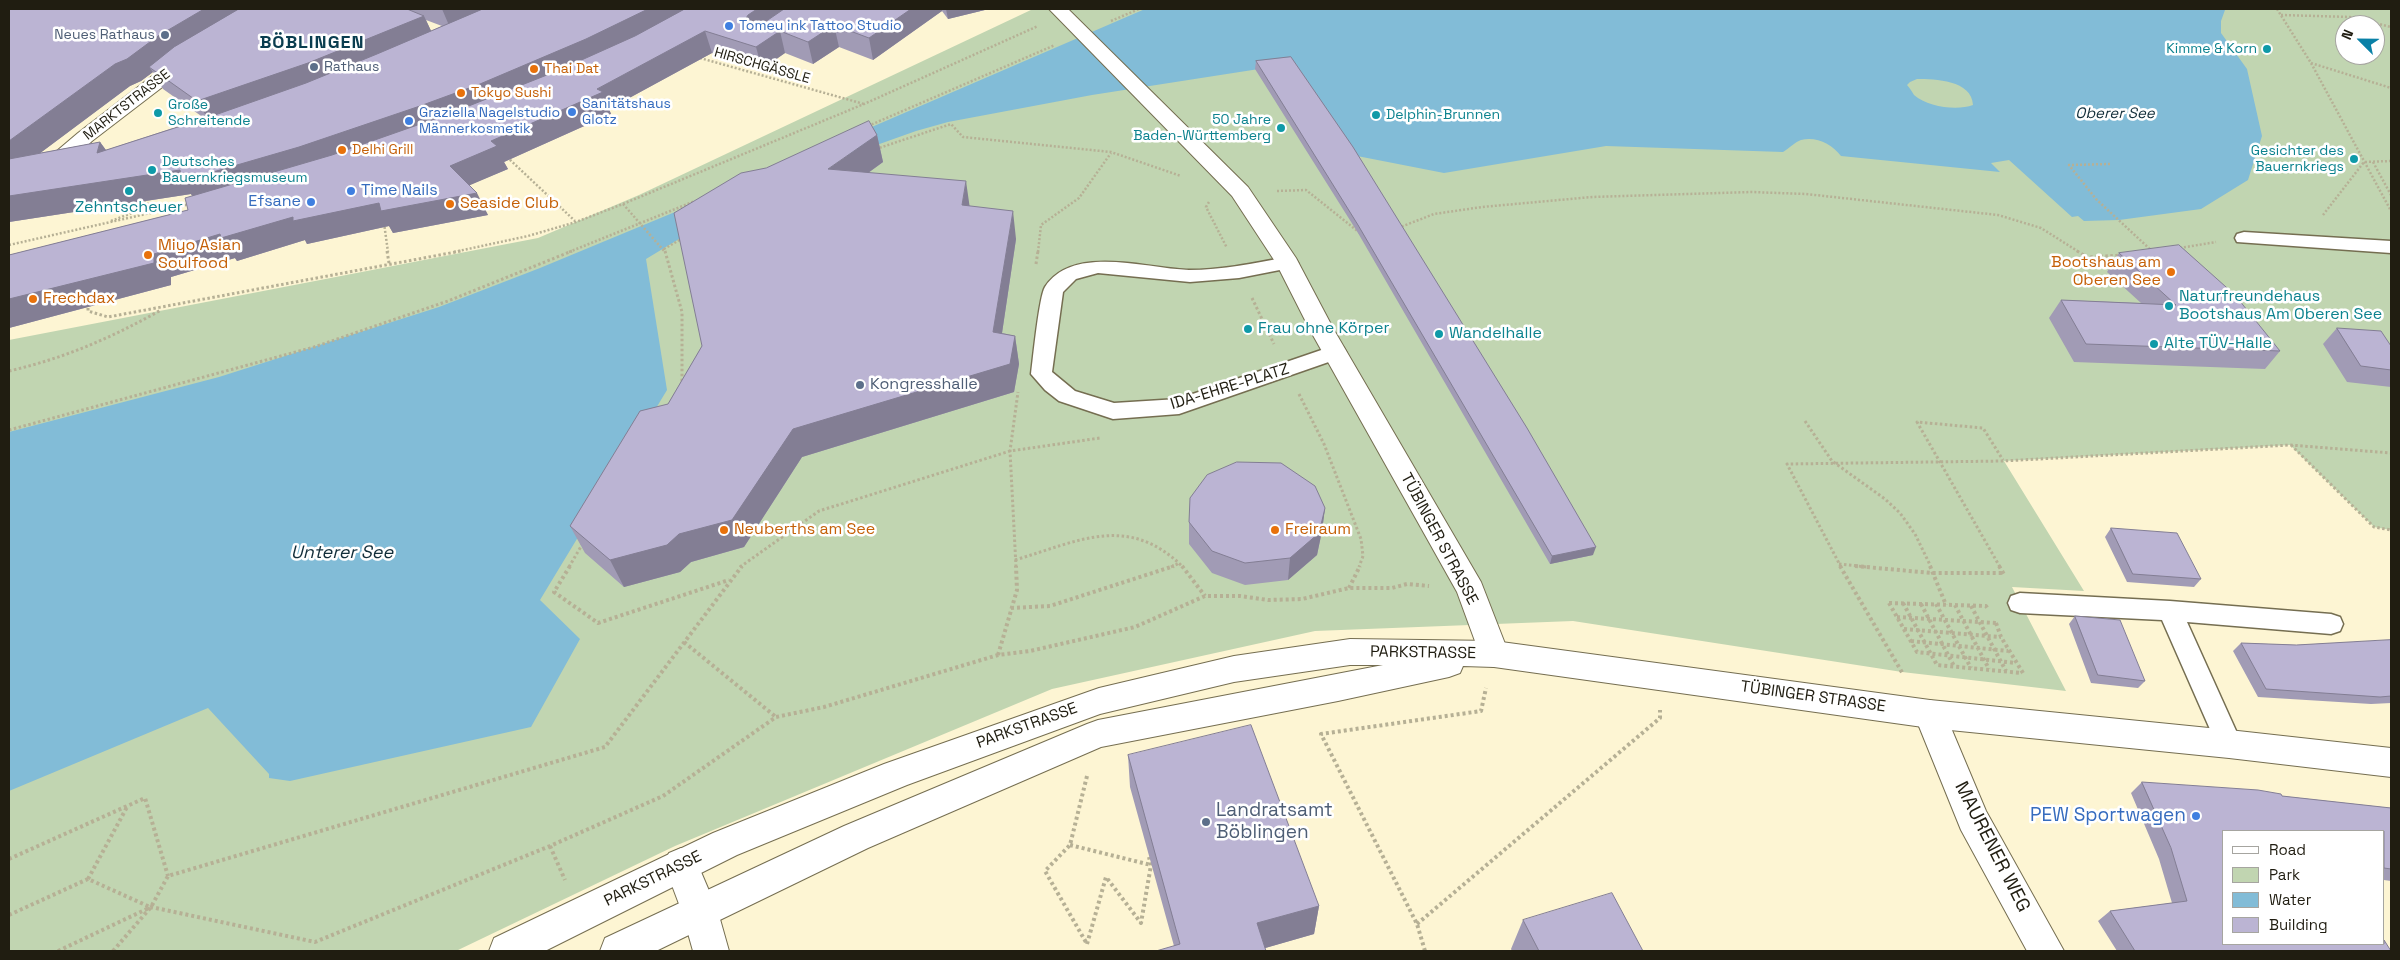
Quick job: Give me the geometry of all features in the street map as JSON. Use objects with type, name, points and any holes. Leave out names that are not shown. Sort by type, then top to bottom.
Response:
[{"type":"main road","name":"TÜBINGER STRASSE","points":[[1060,12],[1240,192],[1288,263],[1336,352],[1471,590],[1494,654],[1930,714],[2229,744],[2391,764]]},
{"type":"main road","name":"MARKTSTRASSE","points":[[88,161],[44,168],[180,63],[202,49]]},
{"type":"main road","name":"PARKSTRASSE","points":[[507,951],[681,864],[896,774],[1099,701],[1234,669],[1350,652],[1494,654]]},
{"type":"main road","name":"PARKSTRASSE","points":[[618,951],[856,837],[1098,734],[1338,688],[1494,654]]},
{"type":"main road","name":"MAURENER WEG","points":[[1930,714],[1973,819],[2046,951]]},
{"type":"main road","points":[[681,864],[700,912],[711,951]]},
{"type":"lane","points":[[2244,238],[2391,246]]},
{"type":"lane","name":"IDA-EHRE-PLATZ","points":[[1288,263],[1239,272],[1190,276],[1098,267],[1069,275],[1053,290],[1041,374],[1052,386],[1067,396],[1113,410],[1179,406],[1336,352]]},
{"type":"lane","points":[[2020,603],[2170,611],[2331,624]]},
{"type":"lane","points":[[2170,611],[2229,744]]},
{"type":"path","points":[[1109,22],[1139,9]]},
{"type":"path","points":[[2277,9],[2311,63],[2391,212]]},
{"type":"path","points":[[88,295],[88,311],[108,317],[163,308],[528,236],[576,222],[623,204],[864,104],[1060,12]]},
{"type":"path","points":[[2281,15],[2341,16],[2359,18],[2391,27]]},
{"type":"path","points":[[867,127],[1057,44]]},
{"type":"path","name":"HIRSCHGÄSSLE","points":[[694,56],[864,104]]},
{"type":"path","points":[[2311,63],[2391,88]]},
{"type":"path","points":[[870,151],[951,124],[963,137],[1111,152],[1181,176]]},
{"type":"path","points":[[1041,225],[1079,198],[1111,152]]},
{"type":"path","points":[[502,153],[576,222]]},
{"type":"path","points":[[2364,162],[2391,161]]},
{"type":"path","points":[[2305,240],[2364,162]]},
{"type":"path","points":[[2373,162],[2391,195]]},
{"type":"path","points":[[2110,164],[2069,165],[2096,199],[2154,252],[2144,253]]},
{"type":"path","points":[[1240,192],[1306,190],[1358,233],[1367,232]]},
{"type":"path","points":[[1397,228],[1434,214],[1482,207],[1592,197],[1751,192],[1806,194],[1998,215],[2041,228],[2087,257],[2125,254]]},
{"type":"path","points":[[9,430],[239,369],[314,347],[448,301],[640,225],[704,197]]},
{"type":"path","points":[[100,226],[150,206],[145,201],[126,205]]},
{"type":"path","points":[[9,245],[100,226],[195,203]]},
{"type":"path","points":[[623,204],[640,225],[664,249],[682,312],[682,384]]},
{"type":"path","points":[[383,217],[388,236],[389,264]]},
{"type":"path","points":[[100,226],[100,232]]},
{"type":"path","points":[[664,249],[690,234]]},
{"type":"path","points":[[2172,249],[2244,238]]},
{"type":"path","points":[[9,371],[49,362],[117,335],[163,308]]},
{"type":"path","points":[[1805,421],[1835,464],[1870,486],[1900,513],[1922,543],[1932,573],[1946,605]]},
{"type":"path","points":[[2003,461],[1983,428],[1917,422],[1937,461],[2020,603]]},
{"type":"path","points":[[114,951],[151,907],[168,876],[605,747],[738,568],[819,511],[1010,450],[1106,437]]},
{"type":"path","points":[[2290,445],[2374,527],[2391,530]]},
{"type":"path","points":[[1930,714],[1902,672],[1838,564],[1787,464],[2003,461],[2290,445],[2390,454]]},
{"type":"path","points":[[998,655],[1017,590],[1010,450]]},
{"type":"path","points":[[1015,560],[1101,535],[1138,538],[1171,553],[1198,582],[1205,596]]},
{"type":"path","points":[[585,541],[554,592],[598,623],[730,579]]},
{"type":"path","points":[[1011,608],[1050,606],[1156,573],[1180,563]]},
{"type":"path","points":[[1838,564],[1932,573],[2003,573]]},
{"type":"path","points":[[88,879],[151,907],[315,942],[550,846],[663,796],[776,717],[824,707],[998,655],[1030,651],[1135,627],[1205,596],[1240,596],[1268,600],[1302,599],[1349,588],[1392,588],[1407,584],[1471,590]]},
{"type":"path","points":[[1904,603],[1911,618],[1925,642],[1931,654],[1937,665],[2022,673],[2016,663],[2008,651],[1996,623],[1986,606],[1889,602],[1917,652],[1931,654],[1966,658],[2016,663]]},
{"type":"path","points":[[1921,604],[1955,666]]},
{"type":"path","points":[[1936,604],[1972,668]]},
{"type":"path","points":[[1955,605],[1989,670]]},
{"type":"path","points":[[1971,605],[2006,672]]},
{"type":"path","points":[[1897,617],[1996,623]]},
{"type":"path","points":[[1904,629],[2001,637]]},
{"type":"path","points":[[1910,641],[2008,651]]},
{"type":"path","points":[[684,642],[776,717]]},
{"type":"path","points":[[1417,924],[1660,718],[1660,676]]},
{"type":"path","points":[[1425,951],[1417,924],[1321,734],[1481,711]]},
{"type":"path","points":[[1098,734],[1070,845],[1044,871],[1086,944],[1106,878],[1141,923],[1151,865],[1149,857]]},
{"type":"path","points":[[9,860],[145,798],[168,876]]},
{"type":"path","points":[[9,915],[88,879],[127,806]]},
{"type":"path","points":[[1070,845],[1151,865]]},
{"type":"path","points":[[58,951],[151,907]]},
{"type":"green space","points":[[1033,9],[2391,9],[2391,530],[2374,527],[2290,445],[2004,461],[2084,591],[2012,587],[2066,691],[1902,672],[1573,621],[1315,631],[1052,689],[675,846],[456,951],[9,951],[9,340],[538,238],[639,195]]},
{"type":"water","points":[[1145,9],[2230,9],[2225,10],[2221,21],[2221,33],[2247,69],[2262,136],[2248,180],[2201,209],[2119,220],[2084,221],[2078,216],[2072,217],[2009,160],[1991,163],[2000,172],[1841,156],[1823,142],[1812,139],[1801,140],[1783,152],[1606,146],[1444,173],[1352,155],[1291,64],[1092,95],[948,122],[916,131],[815,167],[694,230],[646,259],[667,390],[540,600],[580,639],[531,727],[290,781],[269,778],[269,774],[208,708],[9,791],[9,432],[219,377],[439,307],[540,268],[675,212]],"holes":[[[1917,79],[1960,86],[1971,97],[1973,105],[1951,108],[1935,105],[1920,99],[1914,95],[1907,85]]]},
{"type":"building","points":[[9,9],[204,9],[158,36],[127,59],[115,64],[9,141]]},
{"type":"building","points":[[239,9],[407,9],[424,16],[308,63],[197,101],[149,67],[174,47]]},
{"type":"building","points":[[483,9],[648,9],[586,39],[480,84],[299,147],[182,181],[180,170],[9,196],[9,159],[100,142],[97,153],[306,83]]},
{"type":"building","points":[[685,9],[757,9],[748,15],[745,20],[749,24],[762,24],[784,9],[911,9],[869,38],[834,25],[808,42],[780,31],[756,47],[705,31],[597,89],[603,92],[491,141],[497,146],[450,166],[477,193],[381,211],[379,203],[293,221],[293,217],[221,238],[220,234],[154,254],[154,263],[9,299],[9,255],[188,210],[185,198],[332,155],[446,115],[557,71],[635,36]]},
{"type":"building","name":"Wandelhalle","points":[[1291,57],[1353,147],[1527,428],[1596,547],[1552,556],[1358,225],[1256,61]]},
{"type":"building","name":"Kongresshalle","points":[[869,121],[877,135],[828,169],[966,181],[962,205],[1013,211],[993,332],[1015,336],[1010,364],[793,429],[732,520],[679,534],[667,545],[610,560],[570,526],[640,411],[668,404],[702,346],[674,213],[741,173],[766,168]]},
{"type":"building","points":[[2179,245],[2235,295],[2280,351],[2086,344],[2061,300],[2176,305],[2119,253]]},
{"type":"building","points":[[2337,328],[2381,331],[2391,346],[2391,370],[2361,366]]},
{"type":"building","points":[[1237,462],[1281,463],[1315,486],[1325,508],[1319,533],[1290,558],[1245,563],[1212,551],[1189,522],[1190,498],[1207,475]]},
{"type":"building","points":[[2111,528],[2177,533],[2201,579],[2133,574]]},
{"type":"building","points":[[2075,616],[2120,620],[2145,681],[2098,675]]},
{"type":"building","points":[[2391,640],[2391,696],[2380,697],[2266,689],[2241,643],[2296,645]]},
{"type":"building","name":"Landratsamt Böblingen","points":[[1251,725],[1319,906],[1257,923],[1266,951],[1156,951],[1180,944],[1128,755]]},
{"type":"building","points":[[2142,782],[2258,790],[2281,794],[2282,796],[2391,808],[2391,869],[2385,868],[2385,830],[2222,830],[2222,945],[2385,945],[2385,942],[2391,951],[2135,951],[2110,911],[2187,901],[2171,848]]},
{"type":"building","points":[[1612,893],[1643,951],[1539,951],[1523,920]]},
{"type":"place","name":"Tomeu ink Tattoo Studio","points":[[729,26]]},
{"type":"place","name":"Neues Rathaus","points":[[165,35]]},
{"type":"place","name":"Kimme & Korn","points":[[2267,49]]},
{"type":"place","name":"Rathaus","points":[[314,67]]},
{"type":"place","name":"Thai Dat","points":[[534,69]]},
{"type":"place","name":"Tokyo Sushi","points":[[461,93]]},
{"type":"place","name":"Sanitätshaus Glotz","points":[[572,112]]},
{"type":"place","name":"Große Schreitende","points":[[158,113]]},
{"type":"place","name":"Delphin-Brunnen","points":[[1376,115]]},
{"type":"place","name":"Graziella Nagelstudio Männerkosmetik","points":[[409,121]]},
{"type":"place","name":"50 Jahre Baden-Württemberg","points":[[1281,128]]},
{"type":"place","name":"Delhi Grill","points":[[342,150]]},
{"type":"place","name":"Gesichter des Bauernkriegs","points":[[2354,159]]},
{"type":"place","name":"Deutsches Bauernkriegsmuseum","points":[[152,170]]},
{"type":"place","name":"Zehntscheuer","points":[[129,191]]},
{"type":"place","name":"Time Nails","points":[[351,191]]},
{"type":"place","name":"Efsane","points":[[311,202]]},
{"type":"place","name":"Seaside Club","points":[[450,204]]},
{"type":"place","name":"Miyo Asian Soulfood","points":[[148,255]]},
{"type":"place","name":"Bootshaus am Oberen See","points":[[2171,272]]},
{"type":"place","name":"Frechdax","points":[[33,299]]},
{"type":"place","name":"Naturfreundehaus Bootshaus Am Oberen See","points":[[2169,306]]},
{"type":"place","name":"Frau ohne Körper","points":[[1248,329]]},
{"type":"place","name":"Wandelhalle","points":[[1439,334]]},
{"type":"place","name":"Alte TÜV-Halle","points":[[2154,344]]},
{"type":"place","name":"Kongresshalle","points":[[860,385]]},
{"type":"place","name":"Neuberths am See","points":[[724,530]]},
{"type":"place","name":"Freiraum","points":[[1275,530]]},
{"type":"place","name":"PEW Sportwagen","points":[[2196,816]]},
{"type":"place","name":"Landratsamt Böblingen","points":[[1206,822]]},
{"type":"district","name":"BÖBLINGEN","points":[[312,43]]},
{"type":"water label","name":"Oberer See","points":[[2115,114]]},
{"type":"water label","name":"Unterer See","points":[[342,553]]}]
